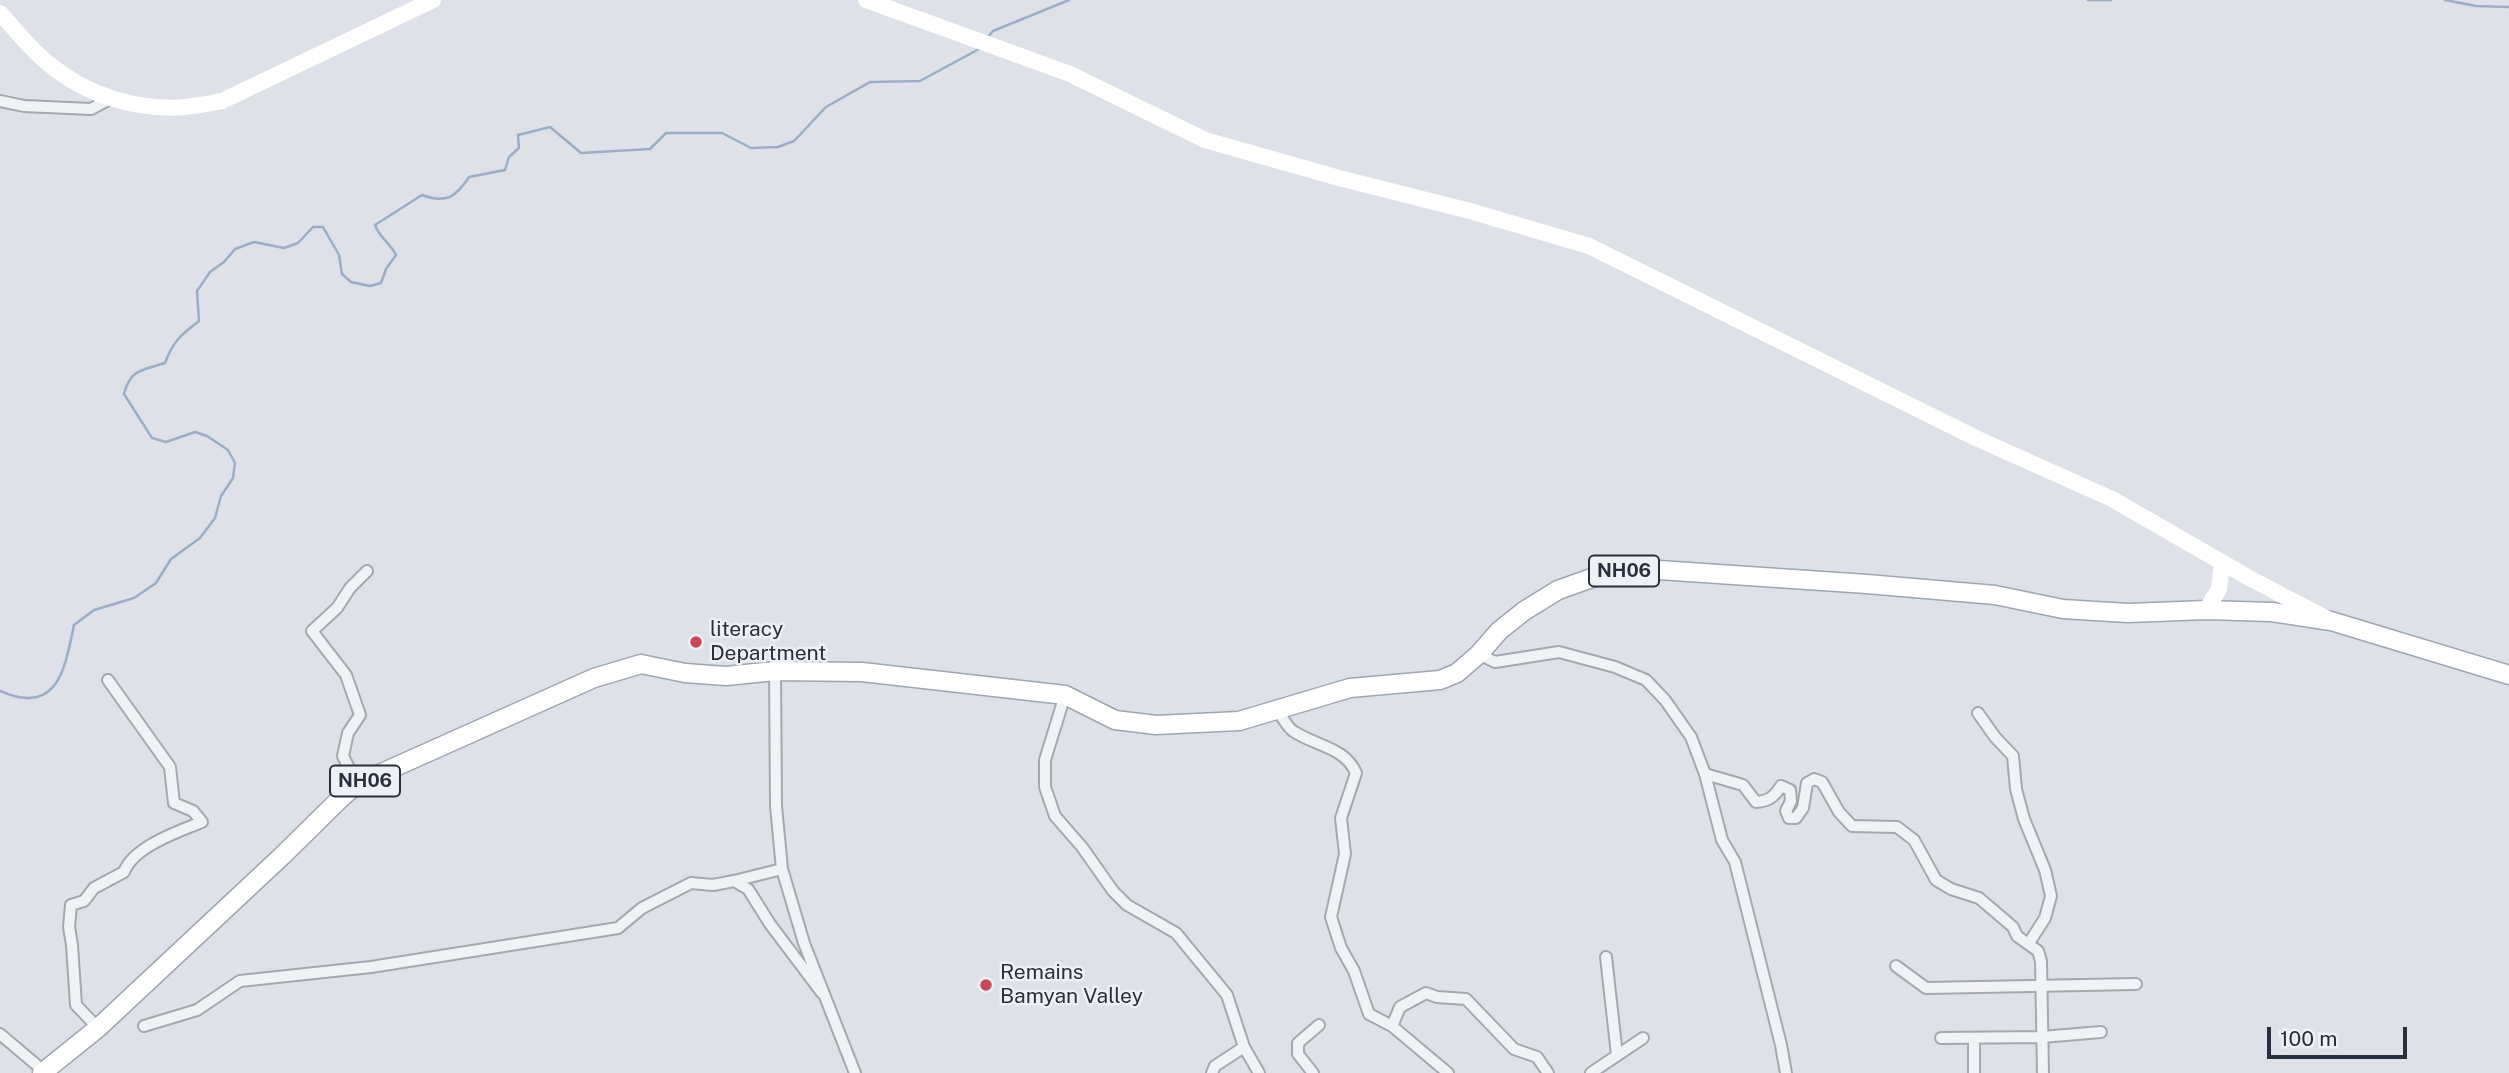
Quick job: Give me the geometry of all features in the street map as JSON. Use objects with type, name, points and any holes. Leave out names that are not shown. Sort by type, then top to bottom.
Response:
[{"type":"main road","points":[[0,13],[48,64],[75,82],[110,99],[154,107],[185,107],[222,100],[433,0]]},
{"type":"main road","points":[[866,0],[1070,74],[1205,141],[1470,211],[1589,246],[1978,439],[2112,499],[2250,579],[2331,621]]},
{"type":"main road","points":[[2206,610],[2219,589],[2222,562]]},
{"type":"main road","name":"NH06","points":[[43,1072],[98,1028],[282,856],[342,796],[358,784],[594,678],[641,664],[685,673],[726,676],[775,671],[862,672],[1065,695],[1115,720],[1156,725],[1239,721],[1350,688],[1440,680],[1457,673],[1479,654],[1499,631],[1524,611],[1558,590],[1603,574],[1644,569],[1969,593],[2063,609],[2128,613],[2206,610],[2272,612],[2331,621],[2509,674]]},
{"type":"main road","points":[[2250,579],[2272,612]]},
{"type":"street","points":[[0,101],[24,106],[91,109],[110,99]]},
{"type":"street","points":[[358,784],[342,756],[348,733],[360,715],[346,675],[312,631],[337,608],[350,588],[367,571]]},
{"type":"street","points":[[1479,654],[1495,662],[1559,652],[1615,667],[1646,680],[1665,700],[1692,737],[1705,774],[1722,840],[1735,862],[1786,1073]]},
{"type":"street","points":[[775,671],[776,806],[782,869],[804,943],[855,1073]]},
{"type":"street","points":[[98,1028],[76,1005],[69,927],[71,905],[84,901],[94,888],[124,872],[127,863],[165,837],[202,822],[193,811],[174,803],[170,767],[108,680]]},
{"type":"street","points":[[1065,695],[1045,760],[1045,787],[1055,816],[1126,905],[1176,933],[1227,995],[1244,1047],[1259,1073]]},
{"type":"street","points":[[1277,710],[1292,730],[1333,749],[1351,762],[1356,773],[1341,818],[1345,853],[1331,917],[1369,1014],[1392,1026],[1448,1073]]},
{"type":"street","points":[[1978,713],[2013,756],[2016,789],[2024,819],[2045,870],[2051,896],[2045,918],[2029,943]]},
{"type":"street","points":[[1705,774],[1743,785],[1756,802],[1766,802],[1774,797],[1781,786],[1790,790],[1791,801],[1786,811],[1789,818],[1796,818],[1803,808],[1807,783],[1814,779],[1822,782],[1845,821],[1852,826],[1897,827],[1914,840],[1936,880],[1951,889],[1979,898],[2013,927],[2017,936],[2038,951],[2041,961],[2043,1073]]},
{"type":"street","points":[[144,1026],[197,1010],[240,981],[371,967],[618,928],[642,908],[691,883],[713,885],[782,869]]},
{"type":"street","points":[[734,881],[748,889],[770,924],[822,993]]},
{"type":"street","points":[[1606,957],[1617,1055]]},
{"type":"street","points":[[1896,966],[1926,988],[2136,984]]},
{"type":"street","points":[[1392,1026],[1400,1007],[1426,993],[1437,997],[1466,999],[1514,1049],[1537,1057],[1548,1073]]},
{"type":"street","points":[[1313,1073],[1298,1054],[1298,1043],[1319,1025]]},
{"type":"street","points":[[1941,1038],[2042,1038],[2101,1032]]},
{"type":"street","points":[[0,1034],[43,1072]]},
{"type":"street","points":[[1591,1073],[1643,1038]]},
{"type":"street","points":[[1974,1039],[1974,1073]]},
{"type":"street","points":[[1212,1073],[1215,1066],[1244,1047]]},
{"type":"waterway","points":[[987,38],[993,31],[1069,0]]},
{"type":"waterway","points":[[2088,0],[2111,0]]},
{"type":"waterway","points":[[2445,0],[2476,6],[2509,7]]},
{"type":"waterway","points":[[0,691],[19,697],[35,698],[47,693],[62,672],[74,625],[94,610],[134,598],[156,583],[171,559],[200,538],[215,518],[221,496],[233,478],[235,463],[228,450],[207,436],[195,432],[166,442],[152,438],[124,394],[134,375],[165,363],[178,339],[199,321],[197,291],[210,272],[224,262],[235,249],[254,242],[284,248],[298,243],[313,227],[323,227],[339,255],[342,274],[351,282],[370,286],[381,283],[386,269],[396,255],[375,225],[422,195],[444,199],[460,190],[469,177],[505,170],[509,157],[519,148],[518,135],[550,127],[581,153],[650,149],[666,133],[722,133],[751,148],[778,147],[794,141],[826,107],[870,82],[920,81],[979,49]]},
{"type":"place","name":"literacy Department","points":[[696,642]]},
{"type":"place","name":"Remains Bamyan Valley","points":[[986,985]]}]
